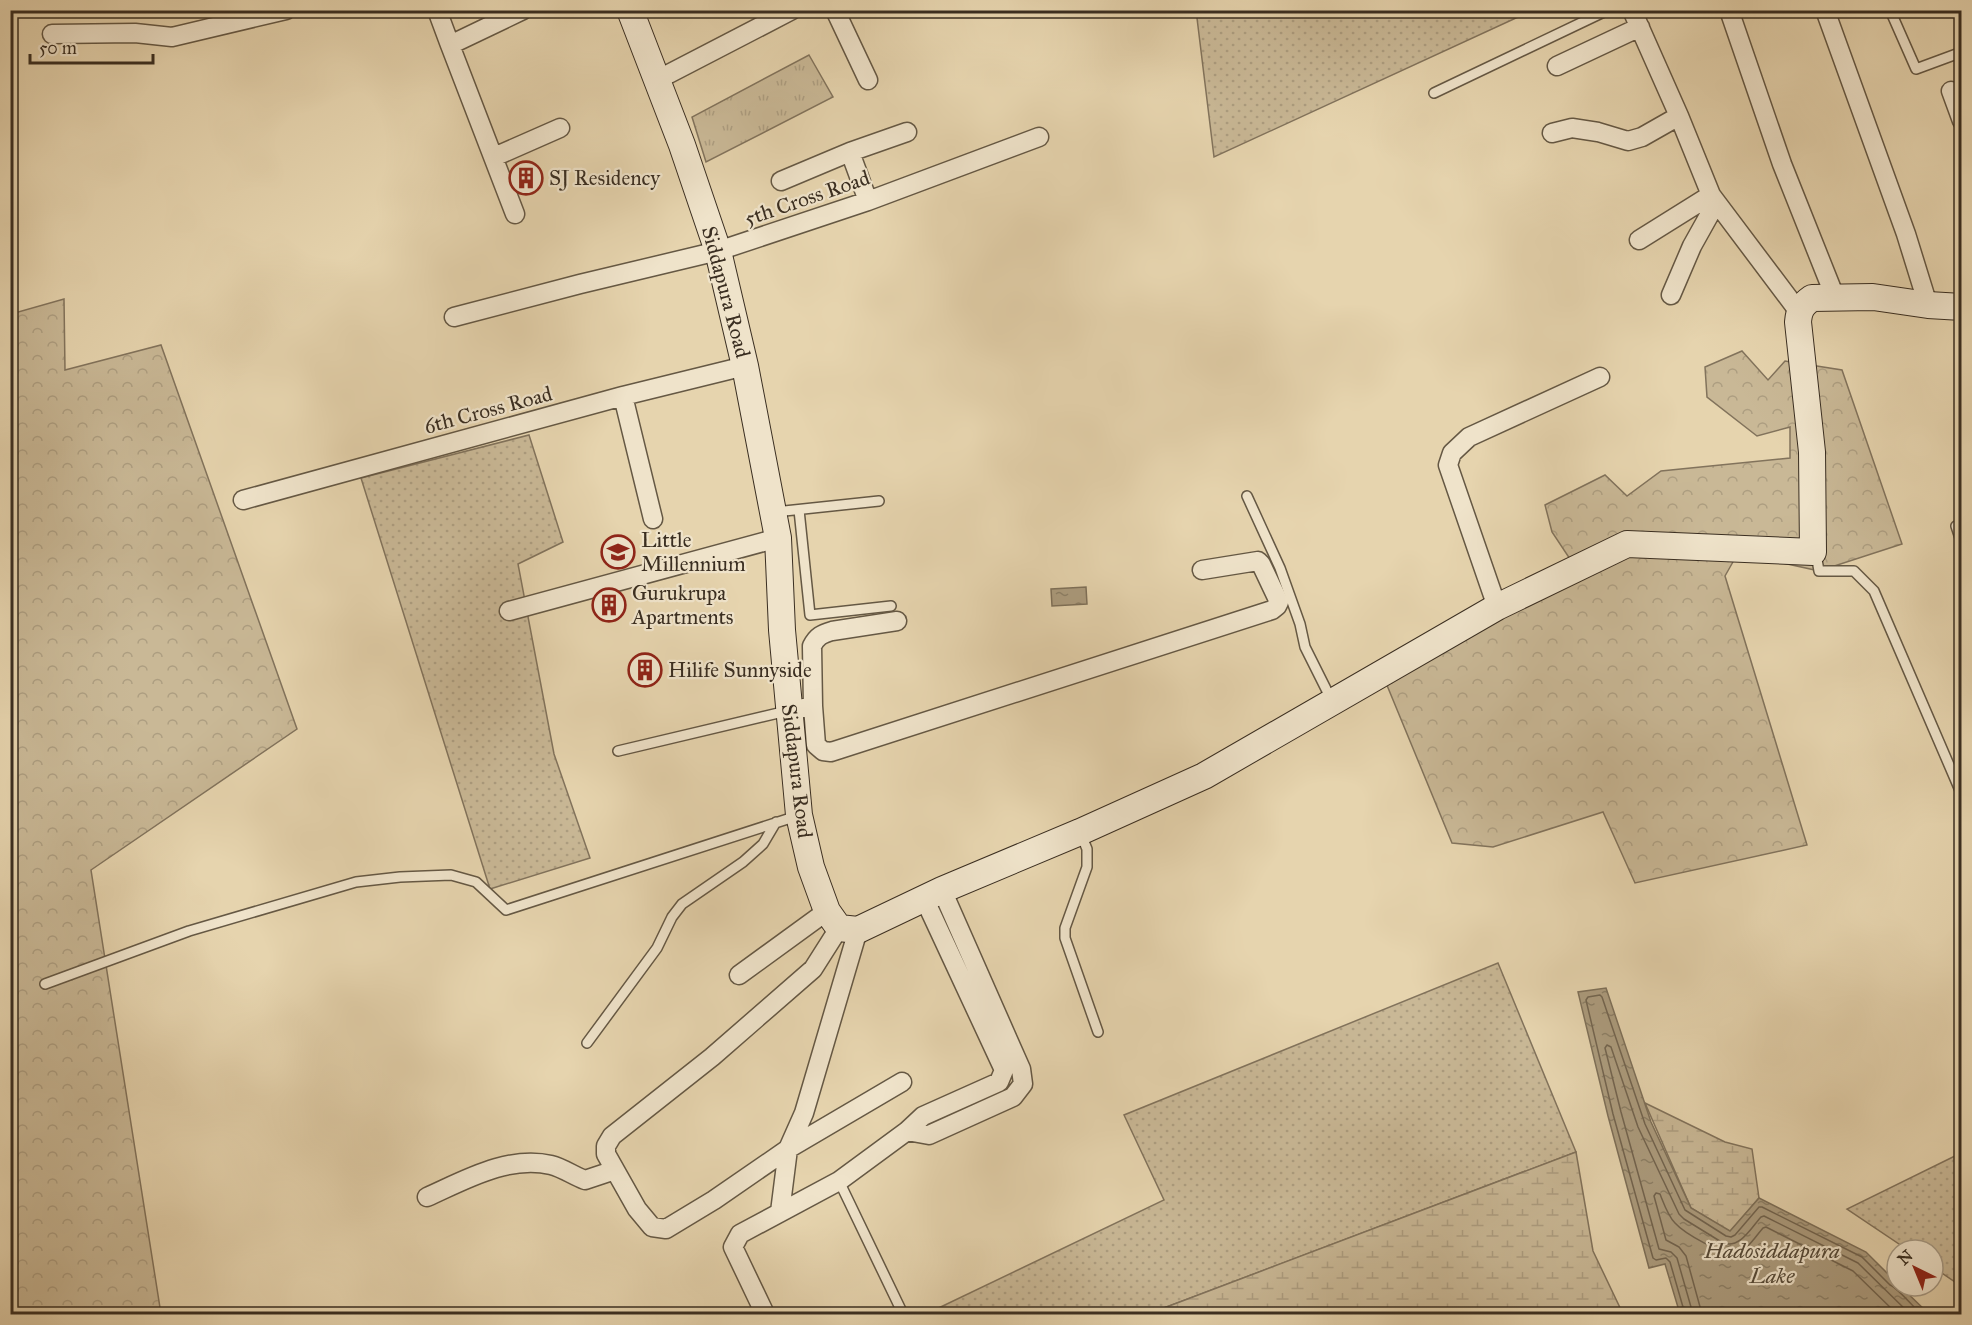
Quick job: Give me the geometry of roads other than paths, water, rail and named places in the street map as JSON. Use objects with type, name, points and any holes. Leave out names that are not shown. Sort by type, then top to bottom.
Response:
[{"type":"street","points":[[52,34],[135,33],[172,37],[286,10]]},
{"type":"street","points":[[437,10],[515,214]]},
{"type":"street","points":[[450,45],[524,10]]},
{"type":"street","name":"Siddapura Road","points":[[630,10],[682,145],[718,251],[745,366],[778,538],[782,630],[801,708],[788,819],[841,923]]},
{"type":"street","points":[[657,81],[792,10]]},
{"type":"street","points":[[835,10],[868,80]]},
{"type":"street","points":[[1632,10],[1714,199],[1798,312]]},
{"type":"street","points":[[1728,10],[1782,164],[1835,297]]},
{"type":"street","points":[[1825,10],[1902,223],[1928,305]]},
{"type":"street","points":[[1557,66],[1640,27]]},
{"type":"street","points":[[1951,91],[1962,121]]},
{"type":"street","points":[[1552,133],[1572,129],[1598,132],[1629,141],[1679,116]]},
{"type":"street","points":[[494,157],[560,128]]},
{"type":"street","points":[[781,181],[850,152],[907,132]]},
{"type":"street","name":"5th Cross Road","points":[[454,317],[718,251],[868,201],[1039,137]]},
{"type":"street","points":[[850,152],[868,201]]},
{"type":"street","points":[[1639,240],[1714,199]]},
{"type":"street","points":[[1671,295],[1714,199]]},
{"type":"street","points":[[740,975],[841,923],[933,894],[1080,832],[1204,776],[1497,607],[1627,544],[1813,552],[1812,452],[1798,312],[1803,304],[1812,298],[1835,297],[1873,297],[1928,305],[1962,307]]},
{"type":"street","name":"6th Cross Road","points":[[243,500],[623,396],[745,366]]},
{"type":"street","points":[[1497,607],[1448,465],[1452,453],[1469,437],[1600,377]]},
{"type":"street","points":[[623,396],[653,519]]},
{"type":"street","points":[[509,611],[778,538]]},
{"type":"street","points":[[894,613],[822,634],[812,646],[801,708],[816,745],[823,752],[831,752],[1272,610],[1279,602],[1262,564],[1258,561],[1202,570]]},
{"type":"street","points":[[765,1314],[733,1247],[740,1234],[839,1181],[907,1131],[923,1116],[999,1082],[1004,1070],[933,894]]},
{"type":"street","points":[[780,1212],[789,1149],[804,1113],[841,923]]},
{"type":"street","points":[[841,923],[813,969],[712,1057],[612,1136],[606,1146],[606,1154],[637,1209],[652,1227],[666,1229],[714,1200],[789,1149],[902,1082]]},
{"type":"street","points":[[427,1197],[484,1172],[519,1163],[551,1165],[585,1180],[615,1170]]},
{"type":"lane","points":[[1434,93],[1608,10]]},
{"type":"lane","points":[[1890,10],[1916,69],[1962,52]]},
{"type":"lane","points":[[1247,496],[1280,568],[1300,624],[1305,647],[1333,703]]},
{"type":"lane","points":[[773,512],[879,501]]},
{"type":"lane","points":[[799,510],[810,615],[894,613]]},
{"type":"lane","points":[[1962,524],[1956,526],[1962,544]]},
{"type":"lane","points":[[1813,549],[1817,555],[1819,572],[1854,571],[1874,591],[1962,795]]},
{"type":"lane","points":[[618,751],[801,708]]},
{"type":"lane","points":[[45,984],[189,931],[356,882],[451,875],[476,882],[506,910],[788,819]]},
{"type":"lane","points":[[587,1043],[657,948],[672,917],[682,903],[743,862],[788,819]]},
{"type":"lane","points":[[1080,832],[1087,849],[1087,867],[1065,928],[1065,939],[1098,1032]]},
{"type":"lane","points":[[839,1181],[903,1314]]},
{"type":"water","points":[[1086,587],[1087,604],[1052,606],[1051,589]]},
{"type":"water","name":"Hadosiddapura Lake","points":[[1606,988],[1651,1122],[1691,1208],[1730,1231],[1759,1198],[1866,1252],[1885,1271],[1885,1298],[1912,1298],[1928,1313],[1933,1314],[1680,1314],[1665,1264],[1649,1268],[1608,1116],[1578,992]]},
{"type":"place","name":"SJ Residency","points":[[526,178]]},
{"type":"place","name":"Little Millennium","points":[[618,552]]},
{"type":"place","name":"Gurukrupa Apartments","points":[[609,605]]},
{"type":"place","name":"Hilife Sunnyside","points":[[645,670]]}]
